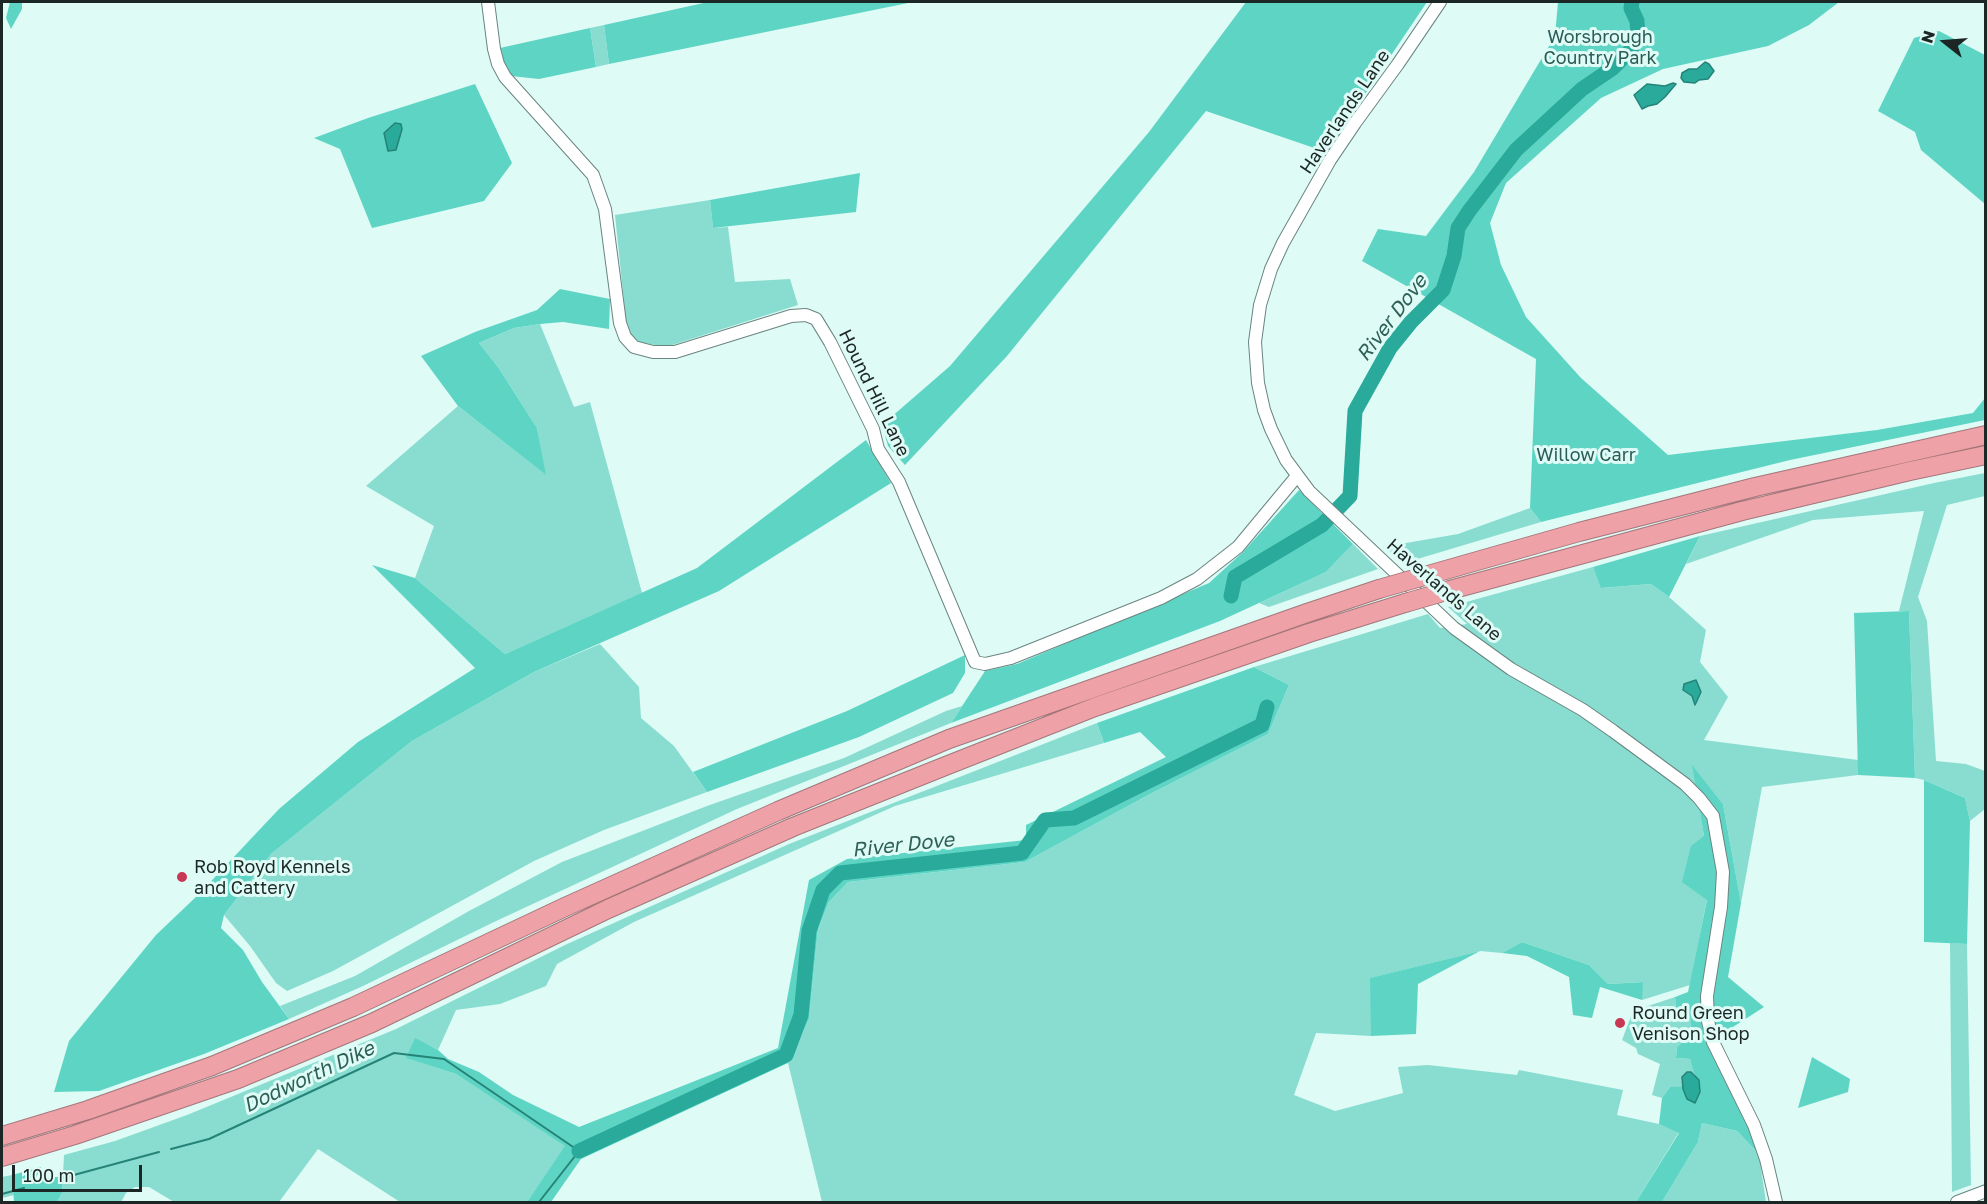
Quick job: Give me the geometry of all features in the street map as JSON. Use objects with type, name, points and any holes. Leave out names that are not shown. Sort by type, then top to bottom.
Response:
[{"type":"highway","points":[[2,1136],[88,1110],[223,1062],[353,1007],[778,811],[949,739],[1307,612],[1428,574],[1579,532],[1893,454],[1986,435]]},
{"type":"highway","points":[[2,1157],[75,1135],[238,1079],[372,1023],[619,904],[793,827],[1095,707],[1309,633],[1404,603],[1742,511],[1986,455]]},
{"type":"street","name":"Hound Hill Lane","points":[[488,2],[494,49],[505,77],[593,175],[605,209],[620,323],[625,337],[634,346],[653,352],[675,352],[791,316],[806,315],[816,319],[830,342],[873,429],[878,450],[895,473],[975,662],[985,664],[1011,658],[1161,598],[1197,579],[1238,547],[1298,476]]},
{"type":"street","name":"Haverlands Lane","points":[[1440,2],[1330,160],[1283,243],[1271,269],[1260,305],[1255,342],[1261,396],[1270,429],[1286,460],[1325,507],[1454,628],[1511,669],[1583,710],[1613,731],[1685,784],[1713,816],[1723,872],[1721,907],[1707,996],[1708,1021],[1713,1042],[1754,1125],[1766,1159],[1776,1203]]},
{"type":"street","points":[[1957,1203],[1986,1191]]},
{"type":"shaded area","points":[[604,25],[609,64],[596,67],[590,28]]},
{"type":"shaded area","points":[[1705,62],[1714,71],[1708,79],[1695,83],[1684,82],[1681,78],[1682,73],[1689,69],[1697,69]]},
{"type":"shaded area","points":[[1647,84],[1665,86],[1676,84],[1657,104],[1642,109],[1634,95]]},
{"type":"shaded area","points":[[395,123],[401,124],[402,129],[396,150],[388,151],[384,133]]},
{"type":"shaded area","points":[[710,200],[713,228],[728,227],[735,282],[790,279],[798,305],[666,347],[639,342],[627,331],[615,215]]},
{"type":"shaded area","points":[[540,324],[574,407],[590,402],[642,593],[505,654],[415,578],[434,526],[366,486],[458,406],[545,474],[537,428],[498,367],[479,343],[514,328]]},
{"type":"shaded area","points":[[1985,473],[1985,496],[1947,505],[1918,597],[1927,621],[1936,761],[1966,764],[1985,771],[1985,809],[1970,821],[1965,798],[1915,778],[1909,611],[1899,611],[1924,511],[1813,520],[1686,564],[1700,536]]},
{"type":"shaded area","points":[[1530,508],[1541,522],[1404,563],[1383,547],[1458,534]]},
{"type":"shaded area","points":[[1353,544],[1378,569],[1269,607],[1259,603],[1326,572]]},
{"type":"shaded area","points":[[1593,567],[1602,588],[1651,584],[1706,630],[1700,662],[1728,697],[1704,740],[1858,760],[1858,775],[1762,787],[1741,903],[1723,804],[1693,767],[1704,836],[1707,899],[1690,985],[1642,1000],[1642,982],[1608,984],[1589,965],[1522,942],[1502,953],[1480,951],[1371,978],[1371,1036],[1316,1033],[1294,1095],[1335,1111],[1403,1093],[1398,1067],[1428,1065],[1517,1075],[1519,1070],[1623,1090],[1617,1115],[1659,1124],[1679,1132],[1636,1202],[822,1202],[788,1063],[809,1019],[818,929],[829,902],[848,882],[1025,862],[1152,793],[1268,734],[1289,685],[1254,667],[1428,614],[1440,628],[1467,624],[1448,607]]},
{"type":"shaded area","points":[[600,644],[639,687],[641,718],[674,746],[707,792],[604,830],[534,861],[333,971],[287,991],[276,983],[250,946],[224,915],[271,854],[412,741],[534,672]]},
{"type":"shaded area","points":[[1696,680],[1701,692],[1695,705],[1692,696],[1683,690],[1684,684]]},
{"type":"shaded area","points":[[962,706],[951,723],[737,809],[289,1019],[280,1006],[355,976],[469,911],[562,862],[707,806],[844,758],[946,711]]},
{"type":"shaded area","points":[[1097,723],[1104,743],[895,806],[634,922],[557,964],[546,986],[500,1004],[456,1010],[438,1050],[415,1039],[407,1058],[456,1074],[566,1146],[527,1202],[400,1202],[318,1149],[279,1202],[174,1202],[149,1187],[135,1187],[126,1193],[121,1202],[57,1202],[62,1193],[64,1155],[115,1141],[187,1115],[396,1029],[565,945],[789,844]]},
{"type":"shaded area","points":[[1950,943],[1967,944],[1971,1185],[1952,1192]]},
{"type":"shaded area","points":[[1675,997],[1676,1008],[1690,1016],[1691,1033],[1677,1047],[1676,1058],[1690,1059],[1696,1075],[1687,1072],[1683,1089],[1670,1087],[1662,1098],[1652,1095],[1660,1064],[1638,1054],[1636,1048],[1622,1040],[1633,1011]]},
{"type":"shaded area","points":[[1687,1072],[1691,1072],[1699,1080],[1700,1092],[1695,1103],[1687,1099],[1683,1089],[1682,1077]]},
{"type":"shaded area","points":[[1702,1123],[1737,1131],[1759,1154],[1766,1202],[1662,1202],[1698,1142]]},
{"type":"shaded area","points":[[12,1175],[14,1195],[2,1198],[2,1177]]},
{"type":"green space","points":[[10,2],[22,2],[22,9],[11,29],[6,18]]},
{"type":"green space","points":[[708,2],[913,2],[609,64],[604,25]]},
{"type":"green space","points":[[1246,2],[1427,2],[1326,152],[1206,111],[1007,356],[905,465],[888,446],[882,425],[950,366],[1149,132]]},
{"type":"green space","name":"Willow Carr","points":[[1558,2],[1839,2],[1809,25],[1768,46],[1663,69],[1601,98],[1506,183],[1490,223],[1501,265],[1526,317],[1581,378],[1668,455],[1877,430],[1973,413],[1985,398],[1985,420],[1790,460],[1541,522],[1530,508],[1536,359],[1362,261],[1378,229],[1426,236],[1474,172],[1555,36]]},
{"type":"green space","points":[[590,28],[596,67],[539,79],[511,76],[502,62],[500,48]]},
{"type":"green space","points":[[1939,31],[1985,55],[1985,204],[1921,150],[1915,132],[1878,111],[1914,38]]},
{"type":"green space","points":[[475,84],[512,163],[484,201],[372,228],[340,149],[314,138]]},
{"type":"green space","points":[[860,173],[856,212],[713,228],[710,200]]},
{"type":"green space","points":[[560,289],[610,299],[609,329],[563,322],[540,324],[514,328],[479,343],[498,367],[537,428],[546,475],[458,406],[421,356],[475,332],[537,310]]},
{"type":"green space","points":[[866,440],[891,483],[719,591],[534,672],[412,741],[271,854],[224,915],[221,928],[243,950],[262,982],[289,1019],[204,1054],[99,1091],[54,1092],[69,1041],[156,935],[198,895],[279,809],[358,742],[475,668],[372,565],[415,578],[505,654],[697,568]]},
{"type":"green space","points":[[1299,490],[1353,544],[1326,572],[1220,621],[951,723],[985,671],[1017,664],[1209,583],[1243,552]]},
{"type":"green space","points":[[1700,536],[1669,597],[1651,584],[1601,588],[1593,567]]},
{"type":"green space","points":[[1909,611],[1915,778],[1858,775],[1854,613]]},
{"type":"green space","points":[[965,655],[965,673],[953,693],[859,737],[707,792],[693,772],[847,711]]},
{"type":"green space","points":[[1254,667],[1289,685],[1268,734],[1152,793],[1025,862],[848,882],[829,902],[818,929],[809,1019],[788,1063],[581,1159],[551,1202],[527,1202],[565,1146],[456,1074],[406,1058],[415,1038],[438,1050],[448,1059],[479,1072],[513,1095],[579,1127],[778,1048],[809,880],[847,859],[1026,840],[1026,825],[1166,757],[1140,732],[1104,743],[1097,723]]},
{"type":"green space","points":[[1692,765],[1723,804],[1741,903],[1728,977],[1764,1007],[1719,1036],[1759,1154],[1737,1131],[1702,1123],[1698,1142],[1662,1202],[1636,1202],[1679,1133],[1659,1124],[1662,1098],[1670,1087],[1698,1086],[1690,1059],[1676,1058],[1677,1047],[1691,1033],[1690,1016],[1676,1008],[1675,997],[1688,992],[1707,900],[1682,882],[1691,846],[1704,836]]},
{"type":"green space","points":[[1924,780],[1965,798],[1970,821],[1967,944],[1924,942]]},
{"type":"green space","points":[[1522,942],[1589,965],[1608,984],[1643,982],[1642,1000],[1600,987],[1592,1018],[1573,1015],[1569,977],[1527,956],[1502,953]]},
{"type":"green space","points":[[1480,951],[1418,984],[1416,1034],[1371,1036],[1370,978]]},
{"type":"green space","points":[[1812,1057],[1850,1079],[1848,1092],[1798,1108]]},
{"type":"green space","points":[[41,1167],[35,1180],[63,1176],[62,1193],[57,1202],[14,1202],[12,1175]]},
{"type":"waterway","name":"River Dove","points":[[1231,596],[1235,577],[1322,525],[1350,496],[1355,411],[1390,348],[1411,322],[1443,290],[1454,256],[1458,228],[1516,150],[1582,89],[1613,68],[1630,51],[1638,36],[1637,21],[1631,8],[1632,2]]},
{"type":"waterway","name":"River Dove","points":[[579,1151],[786,1055],[801,1015],[809,931],[823,890],[840,873],[1022,853],[1045,820],[1074,818],[1262,725],[1267,707]]},
{"type":"waterway","name":"Dodworth Dike","points":[[171,1149],[209,1139],[394,1053],[444,1059],[579,1151],[539,1202]]},
{"type":"waterway","name":"Dodworth Dike","points":[[59,1179],[159,1152]]},
{"type":"waterway","name":"Dodworth Dike","points":[[2,1194],[24,1188]]},
{"type":"place","name":"Rob Royd Kennels and Cattery","points":[[182,877]]},
{"type":"place","name":"Round Green Venison Shop","points":[[1620,1023]]},
{"type":"park label","name":"Worsbrough Country Park","points":[[1600,47]]}]
